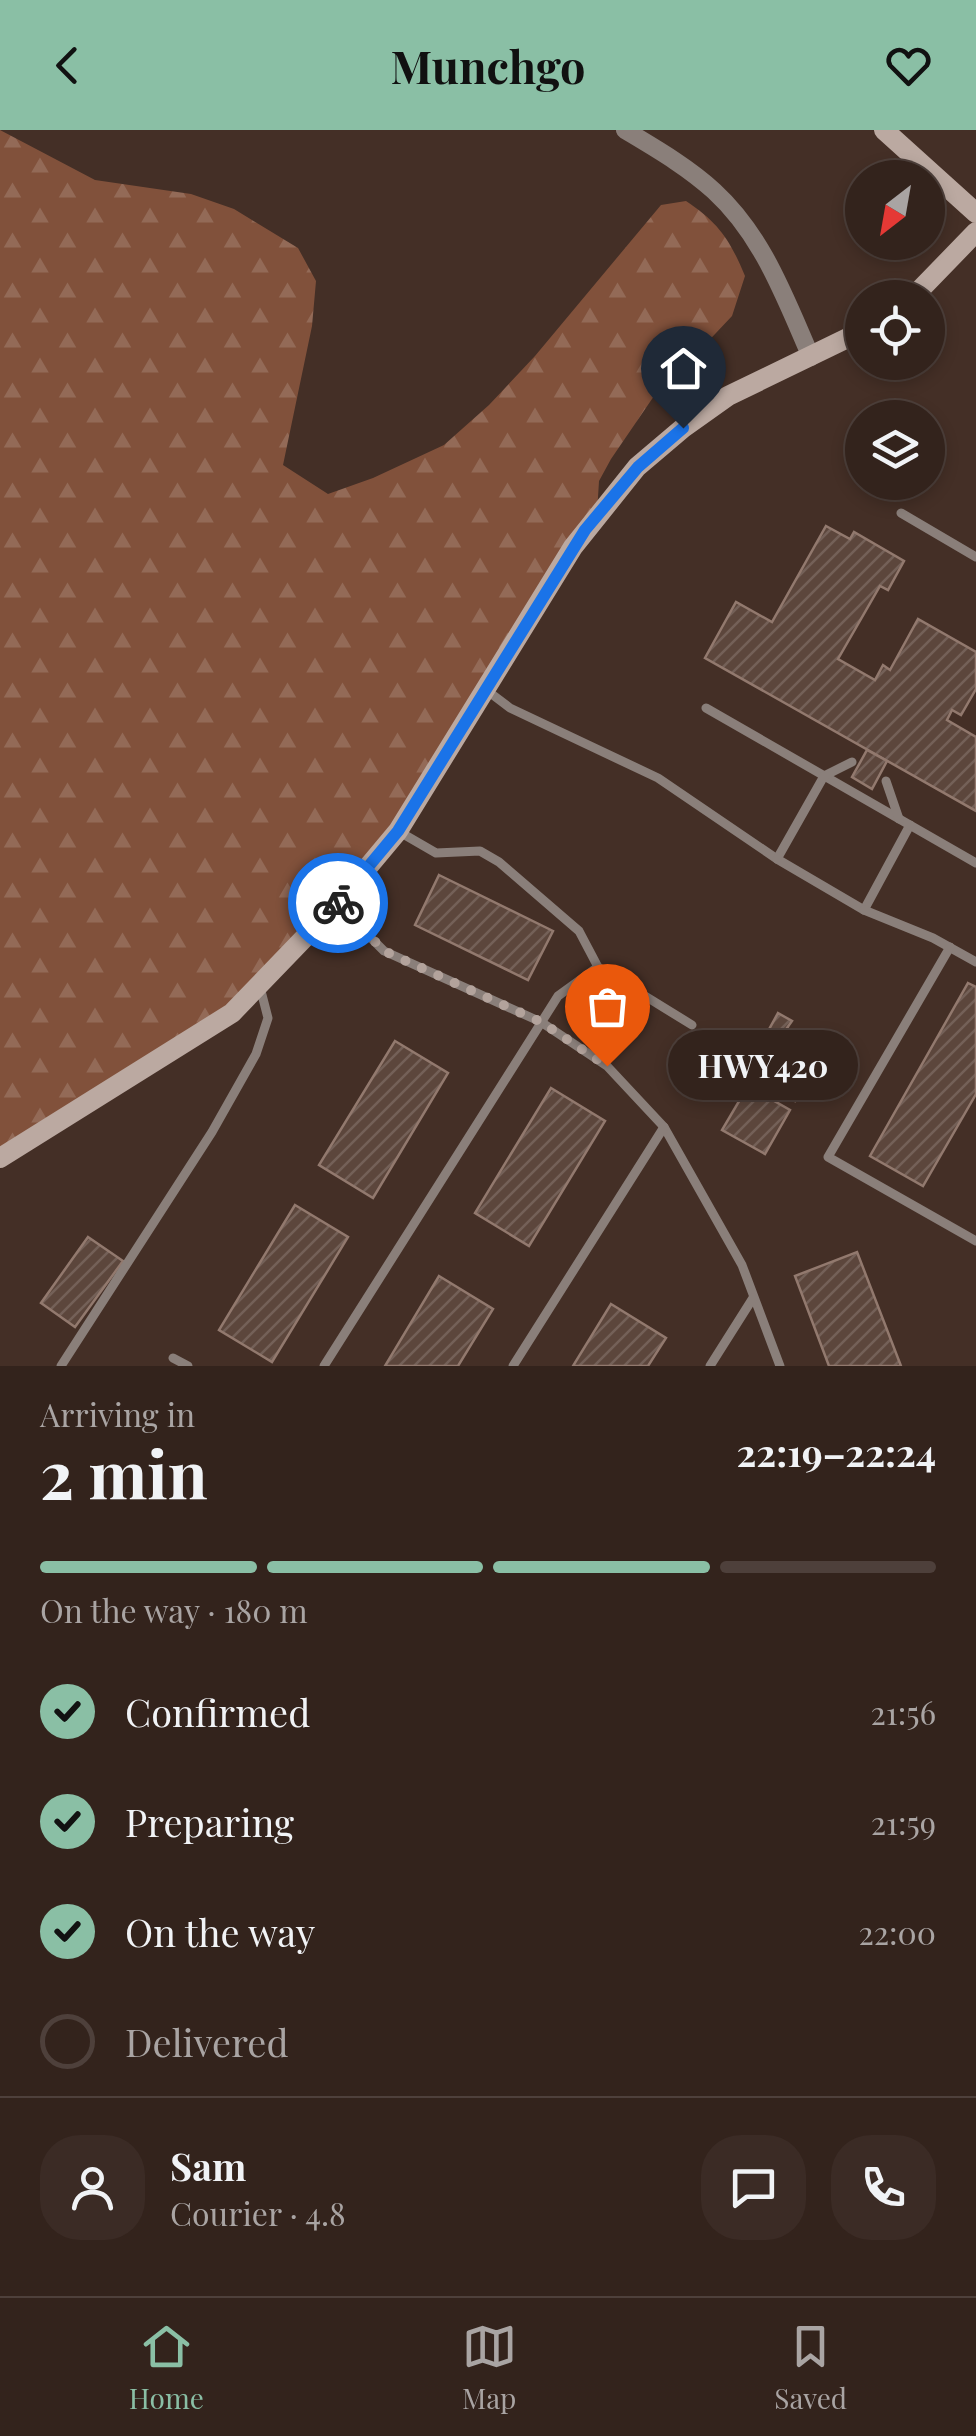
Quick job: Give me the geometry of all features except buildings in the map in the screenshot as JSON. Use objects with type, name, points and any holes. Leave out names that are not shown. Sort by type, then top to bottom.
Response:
[{"type":"main road","points":[[884,130],[976,212]]},
{"type":"main road","points":[[929,280],[976,232]]},
{"type":"main road","points":[[0,1158],[216,1024],[260,986],[398,831],[573,547],[610,497],[638,467],[698,416],[728,396],[845,339]]},
{"type":"street","points":[[625,130],[714,191],[740,218],[770,265],[811,356]]},
{"type":"lane","points":[[901,512],[976,556]]},
{"type":"lane","points":[[485,689],[510,708],[658,778],[776,859],[864,910],[976,962]]},
{"type":"lane","points":[[706,708],[976,863]]},
{"type":"lane","points":[[776,859],[824,776],[852,762]]},
{"type":"lane","points":[[886,781],[899,820]]},
{"type":"lane","points":[[864,910],[910,825]]},
{"type":"lane","points":[[398,831],[436,853],[480,852],[498,862],[579,931],[598,966],[692,1026]]},
{"type":"lane","points":[[337,904],[384,951],[541,1022],[607,1066],[664,1127],[742,1264],[780,1366]]},
{"type":"lane","points":[[950,947],[828,1156],[975,1237]]},
{"type":"lane","points":[[324,1366],[558,996],[598,966]]},
{"type":"lane","points":[[62,1366],[202,1149],[256,1054],[268,1018],[260,986]]},
{"type":"lane","points":[[512,1366],[664,1127]]},
{"type":"lane","points":[[710,1366],[752,1298]]},
{"type":"lane","points":[[173,1358],[188,1366]]},
{"type":"green space","points":[[0,130],[95,180],[191,194],[234,209],[298,248],[316,281],[312,326],[283,465],[328,494],[444,445],[535,356],[661,205],[686,201],[707,217],[728,242],[745,276],[732,316],[667,377],[611,459],[599,481],[597,513],[398,831],[270,976],[0,1158]]},
{"type":"way so far","points":[[338,903],[384,951],[541,1022],[607,1066]]},
{"type":"place","name":"HWY420","points":[[607,1066]]},
{"type":"route","points":[[338,903],[398,831],[585,530],[638,467],[683,428]]}]
